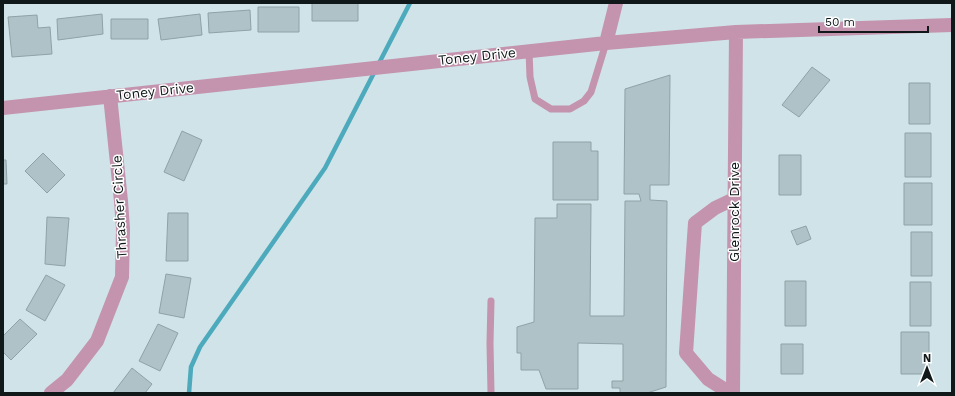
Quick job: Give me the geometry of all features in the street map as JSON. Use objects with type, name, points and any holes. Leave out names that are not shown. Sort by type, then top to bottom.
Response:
[{"type":"street","points":[[606,42],[616,3]]},
{"type":"street","name":"Toney Drive","points":[[3,108],[606,42],[736,32],[952,25]]},
{"type":"street","name":"Glenrock Drive","points":[[731,393],[736,32]]},
{"type":"street","name":"Thrasher Circle","points":[[51,393],[67,380],[97,341],[122,277],[123,229],[110,96]]},
{"type":"street","points":[[731,393],[708,379],[686,353],[695,223],[714,208],[734,199]]},
{"type":"lane","points":[[529,51],[530,77],[535,99],[551,109],[570,109],[584,101],[591,92],[606,42]]},
{"type":"lane","points":[[491,301],[491,393]]},
{"type":"building","points":[[312,3],[358,3],[358,21],[312,21]]},
{"type":"building","points":[[258,7],[299,7],[299,32],[258,32]]},
{"type":"building","points":[[250,10],[251,30],[209,33],[208,13]]},
{"type":"building","points":[[102,14],[103,34],[58,40],[57,19]]},
{"type":"building","points":[[200,14],[202,35],[161,40],[158,19]]},
{"type":"building","points":[[37,15],[38,28],[50,27],[52,54],[12,57],[8,17]]},
{"type":"building","points":[[111,19],[148,19],[148,39],[111,39]]},
{"type":"building","points":[[812,67],[830,80],[799,117],[782,105]]},
{"type":"building","points":[[670,75],[669,185],[650,185],[650,200],[667,201],[666,387],[647,393],[620,393],[620,388],[612,388],[612,381],[623,381],[623,344],[578,343],[578,389],[546,389],[539,370],[521,370],[521,353],[517,353],[517,327],[534,322],[535,218],[557,218],[557,204],[591,204],[590,316],[624,316],[625,201],[641,201],[639,194],[624,194],[625,89]]},
{"type":"building","points":[[909,83],[930,83],[930,124],[909,124]]},
{"type":"building","points":[[182,131],[202,140],[184,181],[164,172]]},
{"type":"building","points":[[905,133],[931,133],[931,177],[905,177]]},
{"type":"building","points":[[553,142],[591,142],[591,151],[598,151],[598,200],[553,200]]},
{"type":"building","points":[[43,153],[65,175],[47,193],[25,171]]},
{"type":"building","points":[[779,155],[801,155],[801,195],[779,195]]},
{"type":"building","points":[[3,160],[6,160],[7,184],[3,184]]},
{"type":"building","points":[[904,183],[932,183],[932,225],[904,225]]},
{"type":"building","points":[[168,213],[188,213],[188,261],[166,261]]},
{"type":"building","points":[[47,217],[69,218],[65,266],[45,264]]},
{"type":"building","points":[[806,226],[811,239],[797,245],[791,231]]},
{"type":"building","points":[[911,232],[932,232],[932,276],[911,276]]},
{"type":"building","points":[[166,274],[191,278],[184,318],[159,313]]},
{"type":"building","points":[[46,275],[65,285],[45,321],[26,310]]},
{"type":"building","points":[[785,281],[806,281],[806,326],[785,326]]},
{"type":"building","points":[[910,282],[931,282],[931,326],[910,326]]},
{"type":"building","points":[[20,319],[37,334],[11,360],[3,352],[3,336]]},
{"type":"building","points":[[158,324],[178,333],[160,371],[139,361]]},
{"type":"building","points":[[901,332],[929,332],[929,374],[901,374]]},
{"type":"building","points":[[781,344],[803,344],[803,374],[781,374]]},
{"type":"building","points":[[132,368],[152,384],[145,393],[113,393]]},
{"type":"waterway","points":[[189,393],[191,367],[200,347],[325,168],[410,3]]}]
